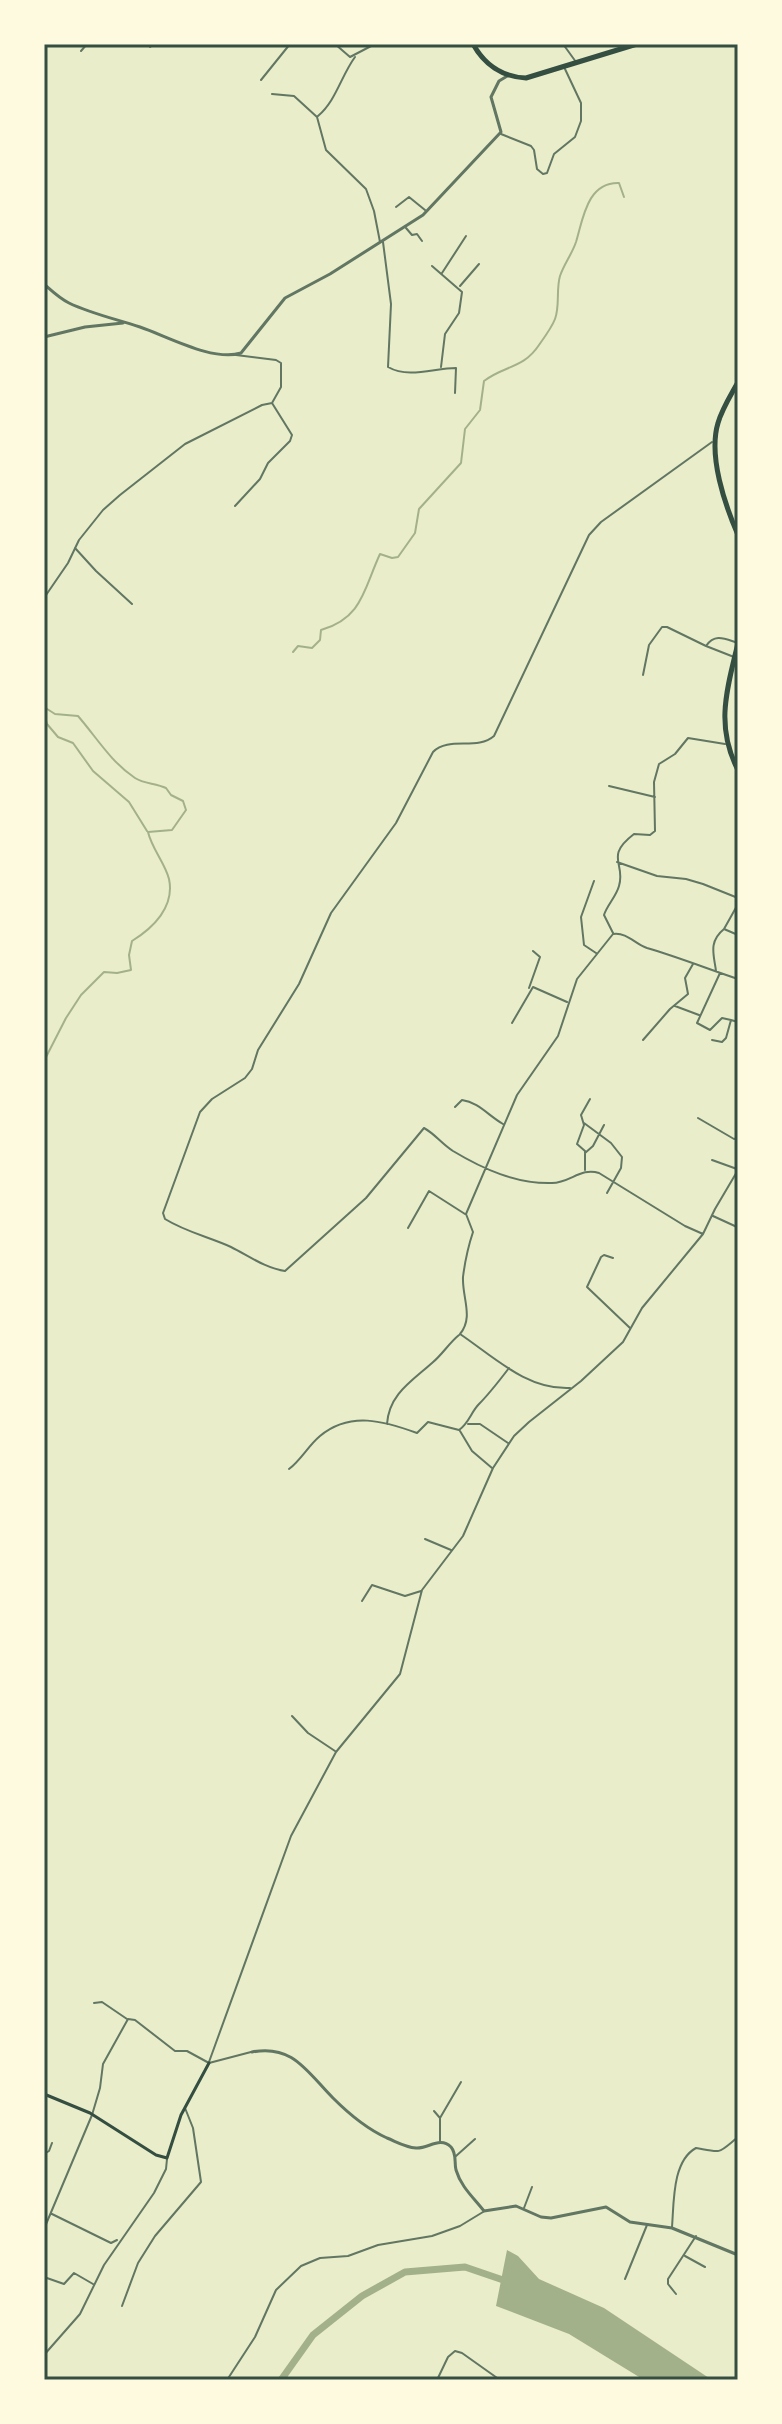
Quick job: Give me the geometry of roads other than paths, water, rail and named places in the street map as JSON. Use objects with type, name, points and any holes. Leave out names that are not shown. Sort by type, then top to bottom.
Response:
[{"type":"highway","points":[[473,44],[487,64],[509,75],[532,77],[637,44]]},
{"type":"highway","points":[[738,382],[720,418],[717,439],[721,492],[738,535]]},
{"type":"highway","points":[[738,643],[725,702],[726,744],[738,770]]},
{"type":"main road","points":[[44,2094],[92,2115],[166,2158],[170,2155],[184,2107],[209,2063]]},
{"type":"street","points":[[81,51],[87,44]]},
{"type":"street","points":[[150,47],[154,44]]},
{"type":"street","points":[[261,80],[290,44]]},
{"type":"street","points":[[335,44],[348,56],[355,57]]},
{"type":"street","points":[[317,117],[330,104],[340,78],[355,57],[375,44]]},
{"type":"street","points":[[563,44],[576,62]]},
{"type":"street","points":[[500,133],[531,146],[537,169],[543,174],[547,173],[554,154],[575,137],[581,121],[581,103],[564,66]]},
{"type":"street","points":[[236,355],[248,347],[285,298],[427,212],[500,133],[502,129],[491,97],[499,81],[509,75]]},
{"type":"street","points":[[272,94],[291,95],[317,117],[326,150],[366,189],[382,242],[391,304],[388,367],[414,373],[457,368],[455,393]]},
{"type":"street","points":[[396,207],[406,197],[412,197],[427,212]]},
{"type":"street","points":[[405,227],[422,241]]},
{"type":"street","points":[[441,274],[466,236]]},
{"type":"street","points":[[459,287],[479,264]]},
{"type":"street","points":[[432,266],[462,292],[460,311],[445,334],[441,368]]},
{"type":"street","points":[[44,284],[71,304],[203,350],[278,360],[281,363],[281,387],[272,403],[195,438],[103,510],[74,547],[68,563],[44,598]]},
{"type":"street","points":[[44,337],[85,327],[124,323]]},
{"type":"street","points":[[235,506],[292,438],[272,403]]},
{"type":"street","points":[[703,1234],[593,1171],[551,1183],[511,1179],[450,1149],[426,1129],[422,1129],[366,1198],[285,1271],[196,1235],[164,1216],[174,1178],[202,1108],[248,1075],[258,1050],[299,984],[331,913],[396,823],[433,752],[442,746],[482,744],[494,736],[593,529],[717,439]]},
{"type":"street","points":[[74,547],[132,604]]},
{"type":"street","points":[[643,675],[649,645],[662,627],[735,657]]},
{"type":"street","points":[[706,646],[717,637],[738,643]]},
{"type":"street","points":[[613,934],[604,915],[620,884],[616,862],[620,849],[630,836],[638,833],[650,835],[655,831],[655,777],[659,764],[675,754],[688,738],[726,744]]},
{"type":"street","points":[[609,786],[656,797]]},
{"type":"street","points":[[616,862],[657,876],[693,881],[738,898]]},
{"type":"street","points":[[594,881],[581,917],[582,940],[587,949],[597,953]]},
{"type":"street","points":[[579,900],[584,903]]},
{"type":"street","points":[[738,904],[719,933],[712,952],[718,972],[697,1023],[709,1030],[722,1018],[738,1022]]},
{"type":"street","points":[[724,929],[738,935]]},
{"type":"street","points":[[466,1214],[517,1095],[558,1036],[577,979],[613,934],[624,934],[645,947],[738,979]]},
{"type":"street","points":[[512,1023],[540,957],[533,951]]},
{"type":"street","points":[[643,1040],[688,994],[685,978],[693,963]]},
{"type":"street","points":[[529,989],[537,988],[568,1003]]},
{"type":"street","points":[[674,1006],[701,1016]]},
{"type":"street","points":[[712,1040],[724,1040],[731,1020]]},
{"type":"street","points":[[590,1099],[581,1115],[584,1123],[600,1134],[622,1157],[622,1165],[607,1193]]},
{"type":"street","points":[[455,1107],[462,1100],[473,1102],[504,1124]]},
{"type":"street","points":[[698,1118],[731,1138],[738,1138]]},
{"type":"street","points":[[584,1123],[577,1144],[584,1150],[585,1171]]},
{"type":"street","points":[[584,1154],[591,1150],[604,1125]]},
{"type":"street","points":[[209,2063],[284,1851],[336,1752],[400,1674],[422,1590],[469,1526],[493,1468],[509,1444],[529,1422],[617,1349],[642,1308],[703,1234],[738,1170],[722,1161],[712,1160]]},
{"type":"street","points":[[387,1424],[390,1408],[405,1385],[434,1362],[469,1320],[463,1284],[473,1232],[466,1214],[429,1191],[408,1228]]},
{"type":"street","points":[[712,1215],[737,1227]]},
{"type":"street","points":[[613,1258],[601,1257],[587,1287],[631,1329]]},
{"type":"street","points":[[460,1334],[533,1382],[558,1389],[571,1388]]},
{"type":"street","points":[[459,1430],[509,1368]]},
{"type":"street","points":[[289,1469],[319,1436],[340,1422],[359,1419],[417,1433],[428,1422],[459,1430],[472,1451],[493,1468]]},
{"type":"street","points":[[466,1424],[480,1424],[509,1444]]},
{"type":"street","points":[[425,1539],[452,1550]]},
{"type":"street","points":[[362,1601],[372,1585],[405,1596],[422,1590]]},
{"type":"street","points":[[292,1716],[308,1733],[336,1752]]},
{"type":"street","points":[[94,2003],[102,2002],[128,2019],[135,2020],[175,2051],[187,2051],[209,2063],[252,2052],[276,2050],[296,2060],[345,2109],[384,2137],[417,2148],[440,2142],[451,2147],[456,2170],[465,2189],[484,2211]]},
{"type":"street","points":[[44,2229],[92,2115],[103,2064],[128,2019]]},
{"type":"street","points":[[440,2142],[440,2118],[461,2082]]},
{"type":"street","points":[[122,2306],[138,2263],[155,2236],[201,2182],[193,2128],[184,2107]]},
{"type":"street","points":[[434,2111],[440,2118]]},
{"type":"street","points":[[672,2228],[675,2184],[687,2154],[696,2148],[723,2151],[738,2137]]},
{"type":"street","points":[[455,2157],[475,2139]]},
{"type":"street","points":[[44,2154],[52,2143]]},
{"type":"street","points":[[44,2355],[80,2314],[121,2237],[154,2193],[166,2169],[166,2158]]},
{"type":"street","points":[[523,2209],[532,2187]]},
{"type":"street","points":[[227,2380],[255,2337],[276,2290],[301,2266],[320,2258],[348,2256],[378,2245],[432,2236],[460,2226],[484,2211],[511,2206],[551,2218],[606,2207],[630,2222],[672,2228],[738,2255]]},
{"type":"street","points":[[51,2213],[111,2243],[121,2237]]},
{"type":"street","points":[[625,2279],[647,2224]]},
{"type":"street","points":[[676,2294],[668,2279],[696,2236]]},
{"type":"street","points":[[684,2256],[705,2267]]},
{"type":"street","points":[[44,2277],[64,2284],[74,2273],[94,2285]]},
{"type":"street","points":[[437,2380],[448,2357],[455,2351],[500,2380]]},
{"type":"waterway","points":[[293,652],[298,646],[312,648],[320,640],[321,630],[335,625],[354,610],[380,554],[398,557],[415,533],[419,509],[461,463],[465,429],[480,410],[484,381],[527,358],[552,325],[560,276],[593,195],[608,184],[619,183],[624,197]]},
{"type":"waterway","points":[[44,707],[55,714],[78,716],[126,772],[139,780],[166,788],[171,795],[183,801],[186,810],[172,830],[148,832],[169,879],[169,899],[161,916],[132,941],[129,955],[131,970],[104,972],[81,995],[44,1061]]},
{"type":"waterway","points":[[44,714],[47,724],[58,737],[73,743],[93,771],[129,802],[147,831]]},
{"type":"waterway","points":[[281,2380],[313,2335],[362,2296],[405,2272],[465,2267],[509,2282]]}]
